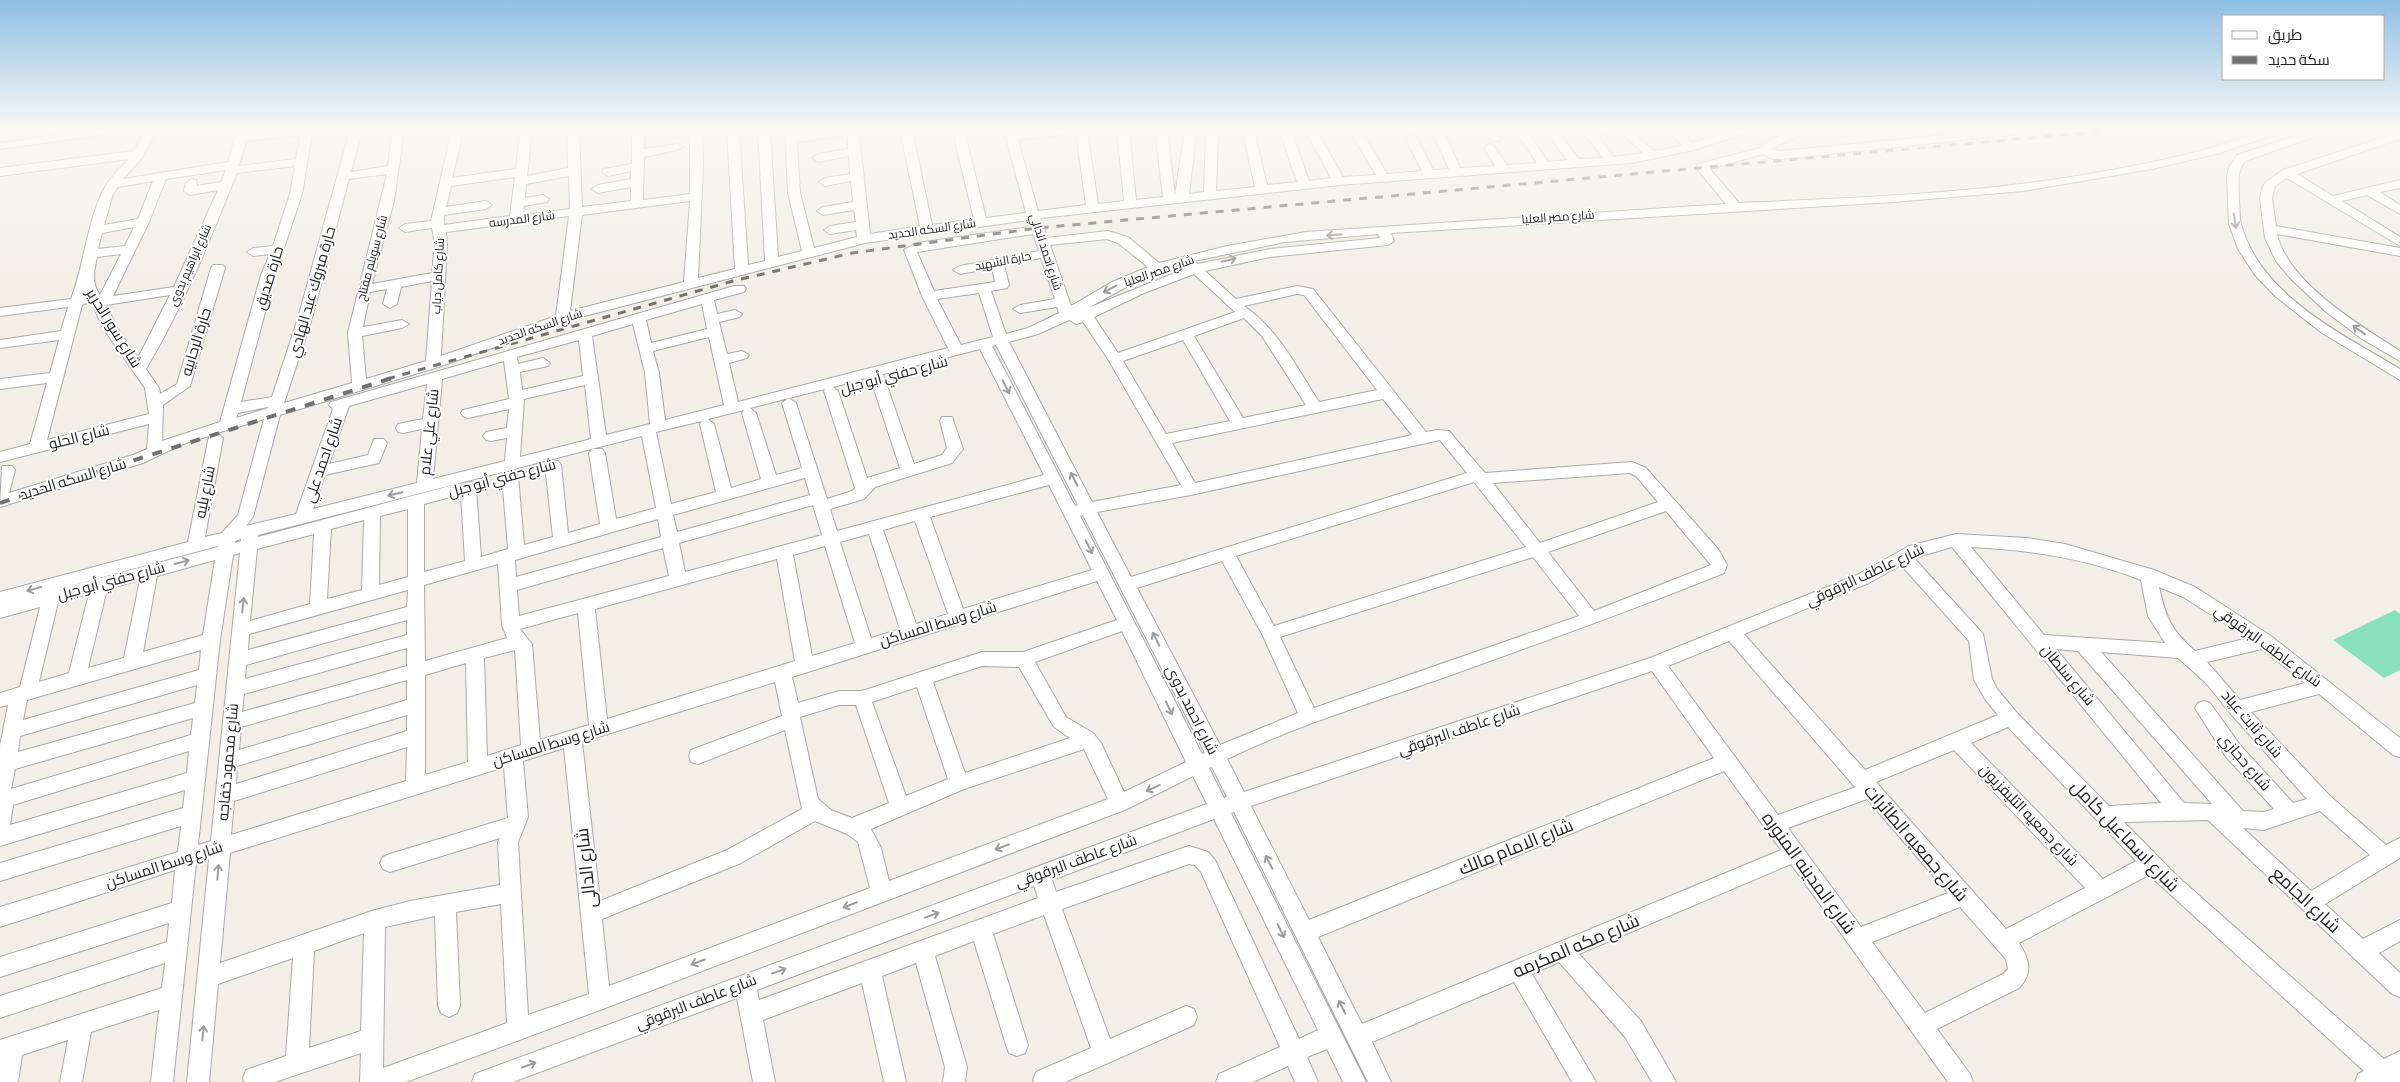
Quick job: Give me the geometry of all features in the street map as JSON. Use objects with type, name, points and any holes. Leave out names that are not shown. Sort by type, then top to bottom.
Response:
[{"type":"street","name":"شارع سور الحرير","points":[[116,180],[107,194],[96,230],[86,276],[88,288],[100,301],[110,328],[152,388],[157,410],[150,453]]},
{"type":"street","points":[[113,184],[134,180]]},
{"type":"street","points":[[100,301],[143,222],[159,180]]},
{"type":"street","name":"شارع ابراهيم بدوي","points":[[139,368],[151,350],[180,290],[227,180]]},
{"type":"street","name":"حارة صديق","points":[[227,425],[277,249],[288,222],[298,180]]},
{"type":"street","name":"حارة مبروك عبد الهادي","points":[[248,531],[275,411],[306,318],[344,180]]},
{"type":"street","name":"شارع سويلم مفتاح","points":[[359,386],[356,328],[391,180]]},
{"type":"street","points":[[445,183],[472,180]]},
{"type":"street","points":[[516,220],[520,180]]},
{"type":"street","points":[[563,318],[576,212],[574,180]]},
{"type":"street","points":[[690,284],[696,180]]},
{"type":"street","points":[[736,180],[742,271]]},
{"type":"street","points":[[767,180],[772,264]]},
{"type":"street","points":[[793,180],[794,193],[809,254]]},
{"type":"street","points":[[824,182],[834,180]]},
{"type":"street","points":[[856,180],[864,239]]},
{"type":"street","points":[[917,180],[927,229]]},
{"type":"street","points":[[971,180],[981,222]]},
{"type":"street","name":"شارع احمد الدالي","points":[[1024,180],[1067,316]]},
{"type":"street","points":[[1089,180],[1094,208]]},
{"type":"street","points":[[1128,180],[1130,204]]},
{"type":"street","points":[[1172,180],[1176,199]]},
{"type":"street","points":[[1176,199],[1180,180]]},
{"type":"street","points":[[1210,180],[1210,196]]},
{"type":"street","points":[[1260,180],[1262,190]]},
{"type":"street","points":[[1302,180],[1304,185]]},
{"type":"street","name":"شارع السكه الحديد","points":[[0,501],[150,453],[215,438],[275,411],[343,402],[434,370],[563,318],[864,239],[1094,208],[1345,180]]},
{"type":"street","points":[[1713,180],[1735,207]]},
{"type":"street","name":"شارع مصر العليا","points":[[994,345],[1042,335],[1083,312],[1115,286],[1158,269],[1386,236],[1617,213],[1904,199],[2007,190],[2067,180]]},
{"type":"street","points":[[2233,180],[2234,222],[2244,250],[2263,276],[2285,298],[2306,315],[2400,375]]},
{"type":"street","points":[[2274,180],[2266,193],[2274,247],[2303,284],[2349,323],[2400,357]]},
{"type":"street","points":[[2299,180],[2400,242]]},
{"type":"street","points":[[598,189],[637,182],[637,205]]},
{"type":"street","points":[[192,183],[190,191],[225,185]]},
{"type":"street","name":"شارع كامل دياب","points":[[434,370],[441,244],[438,222],[445,183]]},
{"type":"street","points":[[2332,200],[2400,184]]},
{"type":"street","points":[[2369,191],[2400,210]]},
{"type":"street","name":"شارع المدرسه","points":[[438,222],[516,220],[695,197]]},
{"type":"street","points":[[518,202],[543,199]]},
{"type":"street","points":[[405,228],[438,222],[486,205]]},
{"type":"street","points":[[823,211],[859,208]]},
{"type":"street","points":[[840,214],[859,208]]},
{"type":"street","points":[[96,230],[143,222]]},
{"type":"street","points":[[830,230],[862,225]]},
{"type":"street","points":[[2270,229],[2400,252]]},
{"type":"street","points":[[956,350],[910,253],[913,248],[1042,242],[1108,235],[1123,240],[1158,269]]},
{"type":"street","name":"حارة الشهيد","points":[[960,270],[997,263],[1042,242]]},
{"type":"street","points":[[90,254],[129,249]]},
{"type":"street","points":[[253,252],[277,249]]},
{"type":"street","points":[[929,296],[984,289],[1003,284],[997,263]]},
{"type":"street","points":[[1191,265],[1267,333],[1316,409]]},
{"type":"street","name":"شارع مصر العليا","points":[[994,345],[1139,290],[1191,265]]},
{"type":"street","name":"حارة الرحابيه","points":[[157,410],[183,386],[218,268]]},
{"type":"street","points":[[37,448],[76,302],[86,276]]},
{"type":"street","points":[[364,289],[439,276]]},
{"type":"street","points":[[356,328],[395,314],[395,284]]},
{"type":"street","name":"شارع السكه الحديد","points":[[150,453],[178,440],[359,386],[434,370],[512,362],[585,332],[739,289]]},
{"type":"street","points":[[984,289],[994,345]]},
{"type":"street","points":[[0,312],[180,290]]},
{"type":"street","points":[[1233,304],[1297,290],[1308,292],[1422,438]]},
{"type":"street","points":[[707,298],[732,408]]},
{"type":"street","points":[[1020,309],[1062,302]]},
{"type":"street","points":[[1083,312],[1115,359],[1191,489]]},
{"type":"street","points":[[1115,359],[1246,313]]},
{"type":"street","points":[[646,348],[714,325],[735,314]]},
{"type":"street","points":[[638,317],[646,348],[652,432],[678,580]]},
{"type":"street","points":[[585,332],[609,527]]},
{"type":"street","points":[[1186,334],[1239,424]]},
{"type":"street","points":[[0,344],[67,335]]},
{"type":"street","points":[[2359,350],[2378,343]]},
{"type":"street","name":"شارع حفني أبو جبل","points":[[652,432],[707,424],[832,391],[956,350],[994,345]]},
{"type":"street","name":"شارع حفني أبو جبل","points":[[248,531],[323,525],[372,512],[420,494],[598,447],[732,408],[876,375],[994,345]]},
{"type":"street","name":"شارع احمد بدوي","points":[[994,345],[1053,478],[1127,623],[1196,766],[1220,808],[1354,1082]]},
{"type":"street","name":"شارع احمد بدوي","points":[[994,345],[1089,508],[1380,1082]]},
{"type":"street","points":[[722,360],[742,355]]},
{"type":"street","points":[[518,1030],[508,842],[517,824],[522,753],[523,644],[514,636],[511,625],[508,586],[511,554],[511,470],[516,430],[516,399],[512,362],[543,363]]},
{"type":"street","name":"شارع علي علام","points":[[416,786],[416,580],[420,494],[430,423],[434,370]]},
{"type":"street","points":[[876,375],[909,471]]},
{"type":"street","points":[[0,399],[5,383],[56,377]]},
{"type":"street","points":[[468,412],[590,379]]},
{"type":"street","points":[[832,391],[863,489]]},
{"type":"street","points":[[1162,440],[1387,393]]},
{"type":"street","name":"شارع احمد علي","points":[[302,518],[343,402]]},
{"type":"street","points":[[789,403],[864,646]]},
{"type":"street","points":[[231,409],[275,411]]},
{"type":"street","name":"شارع الحلو","points":[[4,464],[37,448],[157,410]]},
{"type":"street","points":[[749,413],[770,482]]},
{"type":"street","points":[[508,586],[670,540],[820,502],[853,497],[869,483],[940,462],[953,454],[955,444],[947,421]]},
{"type":"street","points":[[403,428],[430,423]]},
{"type":"street","points":[[707,424],[724,495]]},
{"type":"street","points":[[491,436],[516,430]]},
{"type":"street","points":[[1071,512],[1191,489],[1437,435],[1448,437],[1591,619]]},
{"type":"street","name":"شارع بليه","points":[[195,546],[215,438]]},
{"type":"street","points":[[320,470],[374,459],[379,443]]},
{"type":"street","name":"شارع حفني أبو جبل","points":[[0,611],[150,571],[227,544],[248,531],[420,494],[468,487],[511,470],[553,465],[598,447]]},
{"type":"street","points":[[0,496],[4,464]]},
{"type":"street","points":[[553,465],[561,540]]},
{"type":"street","points":[[375,1082],[600,1000],[1120,803],[1249,740],[1309,717],[1591,619],[1718,569],[1719,565],[1712,553],[1640,472],[1626,466],[1480,477],[1128,584]]},
{"type":"street","points":[[241,630],[810,471]]},
{"type":"street","points":[[511,625],[1053,478]]},
{"type":"street","points":[[468,487],[473,564]]},
{"type":"street","points":[[1270,634],[1537,550],[1670,504]]},
{"type":"street","points":[[370,593],[372,512]]},
{"type":"street","points":[[921,514],[958,618]]},
{"type":"street","points":[[318,607],[323,525]]},
{"type":"street","points":[[874,526],[910,632]]},
{"type":"street","points":[[227,544],[248,531]]},
{"type":"street","name":"شارع محمود خفاجه","points":[[198,1082],[241,630],[248,531]]},
{"type":"street","name":"شارع عاطف البرقوقي","points":[[483,1082],[1220,808],[1656,663],[1863,579],[1902,556],[1924,547],[1956,540],[2046,546],[2098,558],[2148,574],[2209,603],[2264,641],[2400,749]]},
{"type":"street","name":"شارع سلطان","points":[[1956,540],[2178,811]]},
{"type":"street","name":"شارع حفني أبو جبل","points":[[0,598],[195,546],[227,544]]},
{"type":"street","name":"شارع محمود خفاجه","points":[[162,1082],[211,640],[227,544]]},
{"type":"street","points":[[784,551],[805,665]]},
{"type":"street","points":[[1226,553],[1270,634],[1309,717]]},
{"type":"street","name":"شارع اسماعيل كامل","points":[[1902,556],[1977,639],[1983,680],[1991,694],[2011,718],[2150,864],[2385,1075]]},
{"type":"street","points":[[132,663],[150,571]]},
{"type":"street","name":"شارع وسط المساكن","points":[[0,917],[478,766],[1102,573]]},
{"type":"street","name":"شارع ثابت عياد","points":[[2148,574],[2157,616],[2164,630],[2212,678],[2236,708],[2323,802],[2392,852]]},
{"type":"street","points":[[77,678],[100,584]]},
{"type":"street","points":[[0,825],[4,809],[1,801],[1,791],[12,731],[52,597]]},
{"type":"street","points":[[586,605],[599,729]]},
{"type":"street","points":[[238,660],[416,611]]},
{"type":"street","points":[[698,756],[790,716],[838,698],[862,698],[982,659],[997,658],[1010,661],[1024,659],[1127,623]]},
{"type":"street","name":"شارع جمعيه الطائرات","points":[[1732,632],[2002,941],[2019,964],[2019,973],[2011,981],[1921,1026]]},
{"type":"street","points":[[235,690],[416,639]]},
{"type":"street","points":[[0,700],[211,640]]},
{"type":"street","points":[[232,722],[521,641]]},
{"type":"street","points":[[2039,641],[2187,655],[2264,641]]},
{"type":"street","points":[[2082,644],[2237,818]]},
{"type":"street","points":[[475,654],[478,766]]},
{"type":"street","points":[[1024,659],[1060,722],[1066,728],[1088,740],[1120,803]]},
{"type":"street","name":"شارع المدينه المنوره","points":[[1656,663],[1962,1082]]},
{"type":"street","points":[[782,672],[806,793],[815,811],[835,823],[853,827],[866,837],[880,893]]},
{"type":"street","points":[[12,731],[207,675]]},
{"type":"street","points":[[923,678],[959,783]]},
{"type":"street","points":[[2236,708],[2322,686]]},
{"type":"street","points":[[862,698],[900,806]]},
{"type":"street","points":[[229,761],[416,705]]},
{"type":"street","points":[[6,763],[203,708]]},
{"type":"street","name":"شارع حجازي","points":[[2204,708],[2233,751],[2290,814]]},
{"type":"street","points":[[1774,825],[1866,785],[1957,740],[2011,718]]},
{"type":"street","points":[[226,795],[416,736]]},
{"type":"street","name":"شارع الدالى","points":[[572,737],[600,1000]]},
{"type":"street","points":[[1,801],[200,740]]},
{"type":"street","points":[[853,827],[959,783],[1088,740]]},
{"type":"street","name":"شارع جمعيه التليفزيون","points":[[1957,740],[2100,890]]},
{"type":"street","name":"شارع الامام مالك","points":[[1305,932],[1727,761]]},
{"type":"street","points":[[0,837],[196,779]]},
{"type":"street","points":[[2104,816],[2178,811],[2212,812],[2237,818],[2264,821],[2323,802]]},
{"type":"street","points":[[591,914],[727,862],[788,830],[815,811]]},
{"type":"street","name":"شارع الجامع","points":[[2212,812],[2400,987]]},
{"type":"street","points":[[0,872],[192,814]]},
{"type":"street","points":[[390,863],[517,824]]},
{"type":"street","points":[[2309,903],[2392,852]]},
{"type":"street","name":"شارع مكه المكرمه","points":[[1357,1037],[1519,971],[1795,853]]},
{"type":"street","points":[[751,1014],[1178,857],[1189,855],[1200,858],[1208,866],[1307,1082]]},
{"type":"street","points":[[2002,941],[2150,864]]},
{"type":"street","points":[[1040,875],[1104,1053]]},
{"type":"street","points":[[208,976],[375,920],[445,904],[510,893]]},
{"type":"street","points":[[1857,938],[1963,896]]},
{"type":"street","points":[[445,904],[448,1006]]},
{"type":"street","points":[[0,967],[181,910]]},
{"type":"street","points":[[371,1082],[375,920]]},
{"type":"street","points":[[981,930],[1017,1045]]},
{"type":"street","points":[[2362,951],[2400,930]]},
{"type":"street","points":[[297,1063],[304,943]]},
{"type":"street","points":[[0,1008],[177,948]]},
{"type":"street","points":[[923,950],[956,1067],[954,1082]]},
{"type":"street","points":[[1563,951],[1633,1029],[1665,1082]]},
{"type":"street","points":[[870,970],[895,1082]]},
{"type":"street","points":[[1519,971],[1586,1082]]},
{"type":"street","points":[[745,984],[764,1082]]},
{"type":"street","points":[[7,1082],[6,1049],[172,995]]},
{"type":"street","points":[[1044,1080],[1186,1017]]},
{"type":"street","points":[[71,1082],[82,1024]]},
{"type":"street","points":[[1227,1082],[1332,1035]]},
{"type":"street","points":[[254,1078],[372,1038]]},
{"type":"green space","points":[[2395,610],[2400,614],[2400,670],[2384,678],[2333,640]]},
{"type":"railway","points":[[387,379],[733,281],[852,253],[1038,228],[1561,180]]},
{"type":"railway","points":[[0,503],[392,378]]}]
